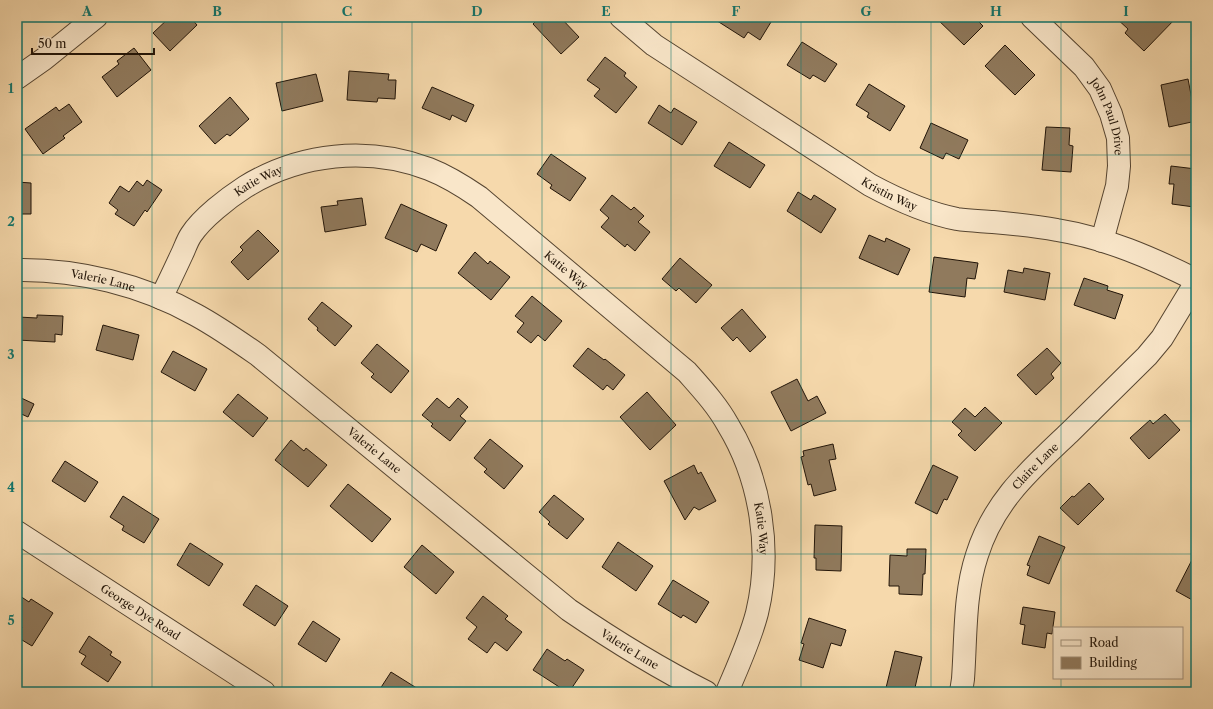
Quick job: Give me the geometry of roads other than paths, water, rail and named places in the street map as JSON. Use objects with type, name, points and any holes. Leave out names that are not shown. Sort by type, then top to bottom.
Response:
[{"type":"street","points":[[17,78],[96,17]]},
{"type":"street","name":"Kristin Way","points":[[621,17],[654,45],[870,185],[900,201],[929,212],[958,219],[1016,224],[1058,230],[1102,241],[1158,261],[1196,281]]},
{"type":"street","name":"John Paul Drive","points":[[1032,17],[1084,67],[1100,89],[1111,114],[1118,138],[1119,166],[1117,186],[1102,241]]},
{"type":"street","name":"Katie Way","points":[[161,298],[191,235],[210,213],[232,195],[257,179],[283,168],[311,160],[340,156],[369,156],[397,160],[428,169],[455,181],[479,197],[687,372],[708,395],[732,431],[744,457],[754,487],[760,513],[764,549],[762,580],[757,612],[748,642],[726,692]]},
{"type":"street","name":"Valerie Lane","points":[[17,270],[68,273],[108,281],[161,298],[196,314],[231,335],[258,355],[569,610],[622,646],[677,678],[706,692]]},
{"type":"street","name":"Claire Lane","points":[[961,692],[970,583],[976,556],[987,529],[999,508],[1018,482],[1147,356],[1162,338],[1196,281]]},
{"type":"street","name":"George Dye Road","points":[[17,532],[264,692]]}]
